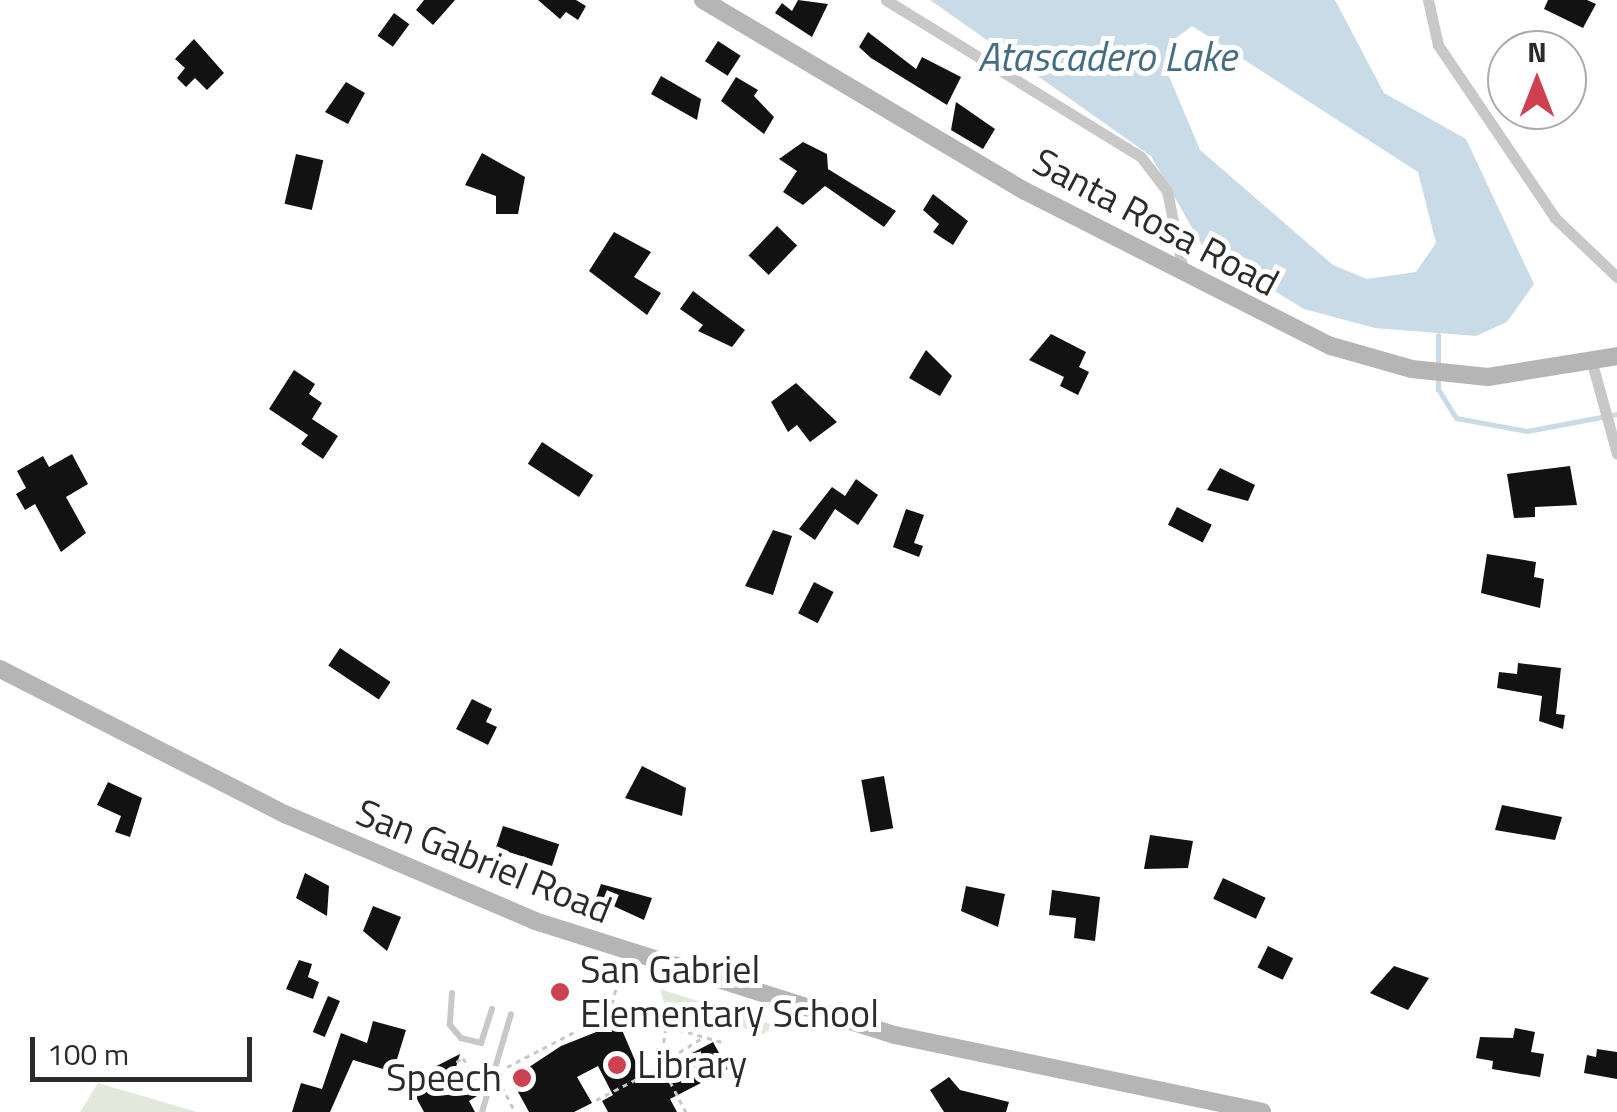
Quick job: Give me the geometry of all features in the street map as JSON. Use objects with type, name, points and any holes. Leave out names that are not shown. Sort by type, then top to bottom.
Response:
[{"type":"street","name":"Santa Rosa Road","points":[[703,0],[1025,190],[1290,329],[1412,370],[1488,377],[1617,356]]},
{"type":"street","points":[[886,0],[1141,157],[1167,191],[1183,270]]},
{"type":"street","points":[[1428,0],[1438,45],[1555,218],[1617,276]]},
{"type":"street","points":[[1592,363],[1607,432],[1617,454]]},
{"type":"street","name":"San Gabriel Road","points":[[0,669],[269,806],[535,921],[906,1038],[1262,1112]]},
{"type":"lane","points":[[452,992],[450,1025],[462,1038],[481,1043],[492,1009]]},
{"type":"lane","points":[[482,1112],[511,1014]]},
{"type":"path","points":[[610,1010],[619,976]]},
{"type":"path","points":[[516,1112],[499,1081],[502,1070],[610,1010],[725,1043]]},
{"type":"path","points":[[666,1026],[661,1065],[686,1112]]},
{"type":"path","points":[[596,1100],[703,1037]]},
{"type":"path","points":[[456,1062],[464,1056],[482,1086]]},
{"type":"shaded area","points":[[660,989],[774,1025],[763,1034],[664,1003]]},
{"type":"shaded area","points":[[98,1083],[197,1112],[80,1112]]},
{"type":"water","name":"Atascadero Lake","points":[[930,0],[1335,0],[1384,93],[1466,139],[1534,284],[1507,322],[1476,336],[1375,328],[1304,309],[1203,247],[1151,156]],"holes":[[[1192,26],[1418,172],[1436,243],[1416,272],[1367,279],[1333,265],[1200,150],[1166,69],[1168,44]]]},
{"type":"building","points":[[424,0],[455,0],[433,25],[416,10]]},
{"type":"building","points":[[538,0],[576,0],[586,6],[578,20],[566,12],[560,19]]},
{"type":"building","points":[[798,0],[828,4],[812,37],[775,13],[782,3],[792,11]]},
{"type":"building","points":[[1548,0],[1587,0],[1596,4],[1583,28],[1544,9]]},
{"type":"building","points":[[394,13],[409,24],[393,47],[378,36]]},
{"type":"building","points":[[868,32],[916,69],[922,57],[961,77],[947,105],[859,47]]},
{"type":"building","points":[[194,39],[224,73],[207,90],[195,78],[186,87],[177,78],[185,68],[175,59]]},
{"type":"building","points":[[718,41],[741,56],[728,76],[705,61]]},
{"type":"building","points":[[661,76],[701,99],[697,120],[651,94]]},
{"type":"building","points":[[736,77],[758,90],[754,96],[774,117],[764,134],[721,101]]},
{"type":"building","points":[[346,82],[365,93],[348,124],[325,112]]},
{"type":"building","points":[[956,102],[995,129],[983,149],[951,130]]},
{"type":"building","points":[[803,142],[827,154],[828,169],[896,211],[884,227],[825,186],[803,205],[783,192],[797,171],[779,159]]},
{"type":"building","points":[[482,153],[525,177],[518,214],[496,214],[496,196],[465,185]]},
{"type":"building","points":[[296,154],[323,160],[312,210],[285,204]]},
{"type":"building","points":[[933,194],[968,221],[953,245],[933,232],[939,224],[923,210]]},
{"type":"building","points":[[777,226],[797,245],[769,275],[749,255]]},
{"type":"building","points":[[614,232],[651,252],[634,277],[661,293],[647,315],[589,271]]},
{"type":"building","points":[[693,291],[745,330],[732,347],[698,331],[703,325],[680,309]]},
{"type":"building","points":[[1051,334],[1086,352],[1079,367],[1089,372],[1078,395],[1060,386],[1064,377],[1029,360]]},
{"type":"building","points":[[926,350],[952,376],[940,396],[909,378]]},
{"type":"building","points":[[294,370],[315,384],[309,394],[322,403],[312,419],[338,436],[323,459],[301,444],[308,435],[269,409]]},
{"type":"building","points":[[796,383],[837,422],[810,442],[797,425],[788,432],[771,402]]},
{"type":"building","points":[[542,442],[593,475],[579,497],[528,464]]},
{"type":"building","points":[[72,454],[88,484],[66,497],[86,533],[61,552],[35,504],[25,510],[16,494],[26,488],[17,471],[43,456],[49,467]]},
{"type":"building","points":[[1570,466],[1577,505],[1535,507],[1535,517],[1514,518],[1507,474]]},
{"type":"building","points":[[1220,468],[1255,485],[1248,501],[1207,490]]},
{"type":"building","points":[[856,479],[878,495],[858,525],[835,509],[815,540],[799,529],[832,487],[845,496]]},
{"type":"building","points":[[1177,507],[1212,525],[1203,543],[1168,525]]},
{"type":"building","points":[[906,509],[924,515],[914,543],[923,546],[919,557],[893,547]]},
{"type":"building","points":[[773,530],[792,536],[773,595],[745,586]]},
{"type":"building","points":[[1487,554],[1536,562],[1534,577],[1544,579],[1540,608],[1481,593]]},
{"type":"building","points":[[814,582],[834,592],[818,623],[798,613]]},
{"type":"building","points":[[340,648],[391,682],[379,700],[328,665]]},
{"type":"building","points":[[1518,663],[1561,668],[1556,714],[1565,715],[1563,729],[1539,721],[1542,696],[1497,688],[1499,672],[1517,674]]},
{"type":"building","points":[[472,699],[492,709],[486,722],[497,727],[488,745],[456,729]]},
{"type":"building","points":[[642,766],[686,788],[682,816],[625,798]]},
{"type":"building","points":[[884,776],[893,828],[871,832],[861,780]]},
{"type":"building","points":[[108,782],[142,798],[130,837],[115,832],[121,816],[97,805]]},
{"type":"building","points":[[1502,805],[1562,817],[1555,840],[1495,830]]},
{"type":"building","points":[[503,826],[559,844],[552,866],[496,848]]},
{"type":"building","points":[[1150,835],[1193,841],[1188,868],[1144,869]]},
{"type":"building","points":[[305,873],[329,886],[327,916],[296,898]]},
{"type":"building","points":[[1223,878],[1266,898],[1256,919],[1213,899]]},
{"type":"building","points":[[601,884],[652,898],[644,920],[596,898]]},
{"type":"building","points":[[966,886],[1005,894],[998,927],[961,911]]},
{"type":"building","points":[[1052,890],[1100,897],[1095,941],[1074,938],[1076,918],[1049,915]]},
{"type":"building","points":[[373,906],[401,917],[387,951],[363,931]]},
{"type":"building","points":[[1268,946],[1293,958],[1283,980],[1257,968]]},
{"type":"building","points":[[299,960],[312,964],[308,977],[319,982],[313,999],[286,989]]},
{"type":"building","points":[[1394,966],[1429,978],[1408,1010],[1370,993]]},
{"type":"building","points":[[328,996],[340,1001],[325,1037],[313,1032]]},
{"type":"building","points":[[373,1021],[406,1030],[393,1072],[353,1060],[330,1112],[292,1112],[301,1083],[322,1089],[341,1033],[367,1043]]},
{"type":"building","points":[[619,1023],[643,1079],[713,1042],[728,1069],[670,1099],[677,1112],[608,1112],[602,1101],[613,1095],[598,1066],[577,1077],[592,1103],[574,1112],[529,1112],[511,1079],[561,1046]]},
{"type":"building","points":[[1515,1028],[1535,1032],[1531,1052],[1544,1054],[1540,1077],[1492,1069],[1493,1061],[1476,1058],[1480,1037],[1513,1038]]},
{"type":"building","points":[[1597,1049],[1617,1052],[1617,1079],[1584,1073],[1587,1055],[1596,1057]]},
{"type":"building","points":[[460,1054],[456,1067],[477,1096],[469,1101],[475,1112],[424,1112],[407,1081]]},
{"type":"building","points":[[949,1077],[960,1090],[1009,1102],[1006,1112],[944,1112],[930,1090]]},
{"type":"waterway","points":[[1438,335],[1438,389],[1456,418],[1527,431],[1617,414]]},
{"type":"place","name":"San Gabriel Elementary School","points":[[560,992]]},
{"type":"place","name":"Library","points":[[617,1065]]},
{"type":"place","name":"Speech","points":[[522,1078]]}]
